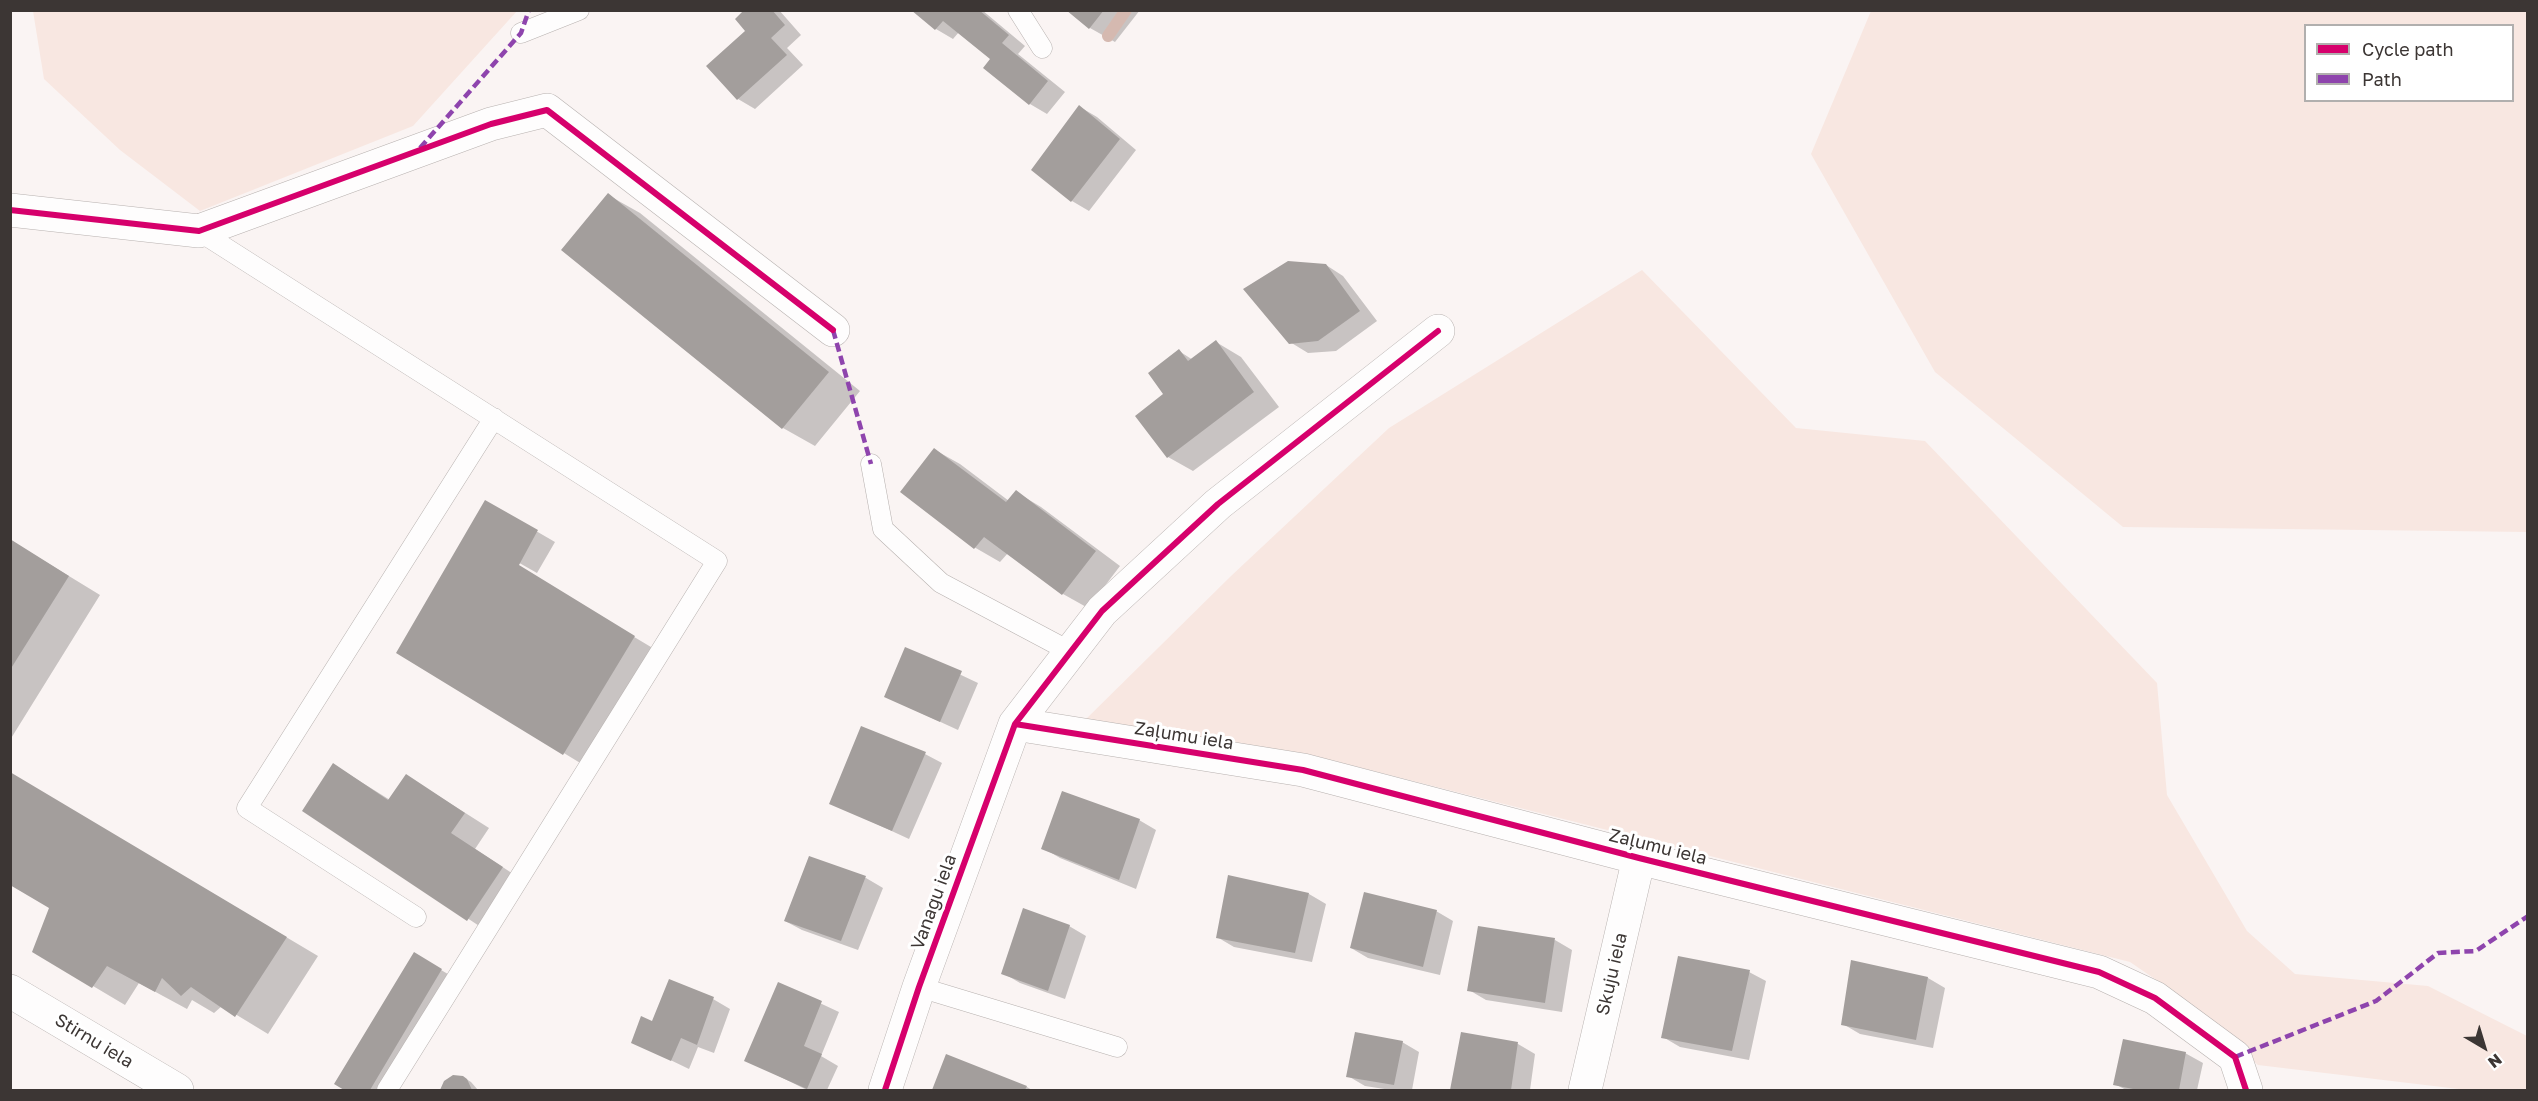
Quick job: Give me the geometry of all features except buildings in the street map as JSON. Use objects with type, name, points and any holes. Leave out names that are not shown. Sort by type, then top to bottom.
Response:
[{"type":"street","points":[[10,210],[199,231],[491,124],[547,110],[833,330]]},
{"type":"street","name":"Vanagu iela","points":[[885,1090],[919,987],[1015,724],[1102,611],[1218,504],[1438,331]]},
{"type":"street","name":"Zaļumu iela","points":[[1015,724],[1303,770],[1639,858],[2099,972],[2155,998],[2235,1057],[2246,1090]]},
{"type":"street","name":"Skuju iela","points":[[1586,1090],[1639,858]]},
{"type":"street","name":"Stirnu iela","points":[[10,991],[177,1090]]},
{"type":"lane","points":[[521,33],[579,10]]},
{"type":"lane","points":[[1018,10],[1042,48]]},
{"type":"lane","points":[[199,231],[717,561],[387,1090]]},
{"type":"lane","points":[[416,917],[247,808],[494,418]]},
{"type":"lane","points":[[871,464],[883,529],[941,583],[1071,652]]},
{"type":"lane","points":[[919,987],[1117,1047]]},
{"type":"shaded area","points":[[33,10],[517,11],[413,126],[200,211],[120,150],[44,79]]},
{"type":"shaded area","points":[[1871,11],[2527,11],[2527,532],[2123,527],[1935,372],[1811,154]]},
{"type":"shaded area","points":[[1642,270],[1796,428],[1925,441],[2157,683],[2167,795],[2247,931],[2295,974],[2428,986],[2527,1036],[2527,1090],[2467,1090],[2258,1065],[2171,990],[2130,962],[1314,756],[1082,723],[1231,576],[1389,428]]},
{"type":"waterway","points":[[1108,36],[1126,10]]},
{"type":"marked path","points":[[420,148],[521,33],[529,10]]},
{"type":"marked path","points":[[833,330],[871,464]]},
{"type":"marked path","points":[[2235,1057],[2376,1001],[2438,953],[2476,951],[2528,916]]},
{"type":"cycle path","points":[[10,210],[199,231],[491,124],[547,110],[833,330]]},
{"type":"cycle path","points":[[885,1090],[919,987],[1015,724],[1102,611],[1218,504],[1438,331]]},
{"type":"cycle path","points":[[1015,724],[1303,770],[1639,858],[2099,972],[2155,998],[2235,1057],[2246,1090]]}]
